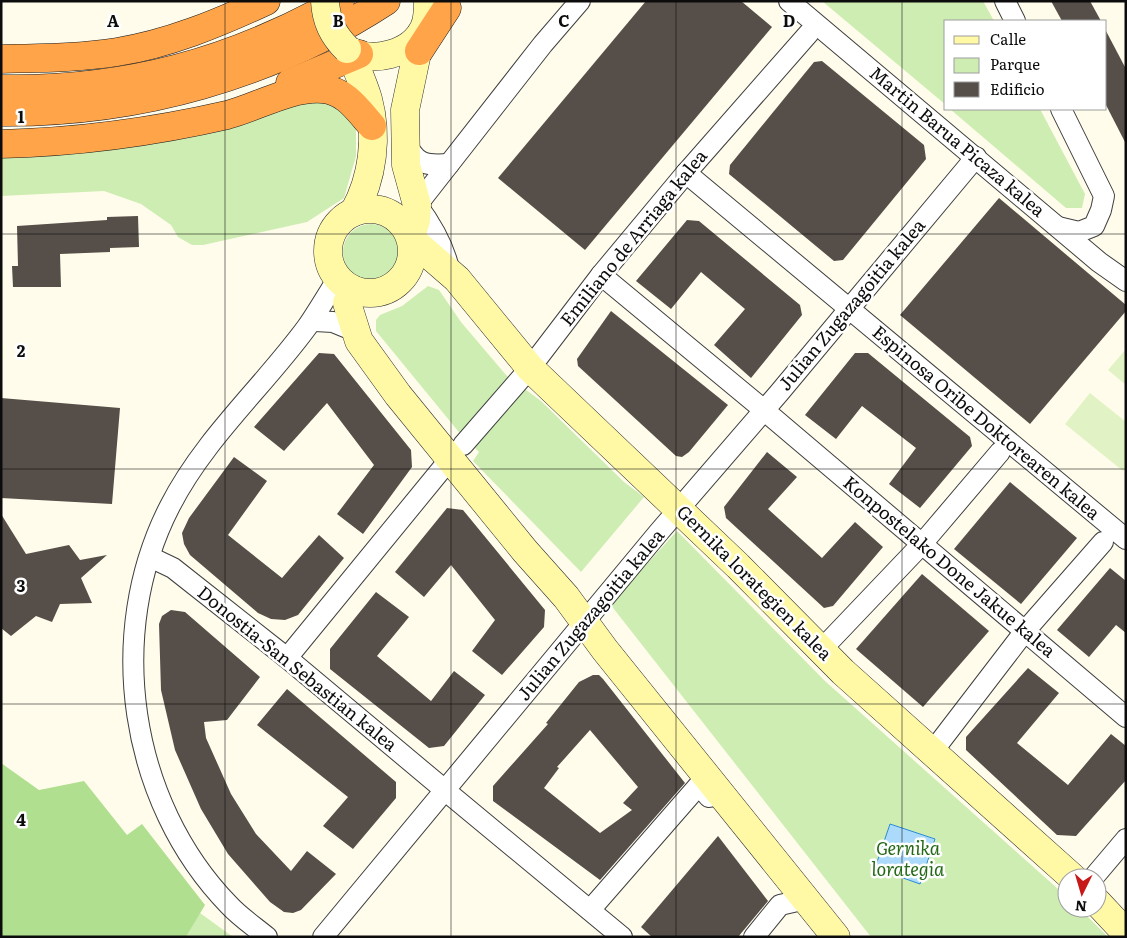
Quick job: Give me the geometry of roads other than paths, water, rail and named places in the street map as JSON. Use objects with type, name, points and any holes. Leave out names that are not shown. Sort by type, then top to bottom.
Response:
[{"type":"highway","points":[[1,59],[55,58],[117,52],[177,37],[266,1]]},
{"type":"highway","points":[[1,89],[94,84],[140,78],[188,66],[235,52],[301,23],[340,1]]},
{"type":"highway","points":[[1,112],[96,107],[144,100],[195,88],[243,73],[311,44],[386,1]]},
{"type":"highway","points":[[196,120],[352,53]]},
{"type":"highway","points":[[1,144],[69,142],[133,133],[227,115],[307,89],[335,91],[345,97],[372,126]]},
{"type":"main road","points":[[325,1],[330,27],[337,39],[352,53],[368,101],[372,126],[372,157],[369,176],[362,198],[354,212]]},
{"type":"main road","points":[[352,53],[369,56],[395,53],[406,48],[433,19]]},
{"type":"main road","points":[[411,238],[416,220],[416,205],[406,165],[404,140],[405,110],[433,19]]},
{"type":"main road","points":[[346,290],[374,293],[393,287],[403,278],[410,266],[413,253],[411,238],[406,227],[395,216],[382,210],[368,208],[354,212],[341,220],[330,237],[328,258],[346,290],[359,341],[398,394],[525,551],[566,597],[836,937]]},
{"type":"main road","name":"Gernika lorategien kalea","points":[[411,238],[450,273],[530,368],[678,509],[821,650],[1062,868]]},
{"type":"main road","points":[[1107,913],[1126,933]]},
{"type":"street","points":[[416,205],[580,1]]},
{"type":"street","name":"Martin Barua Picaza kalea","points":[[789,1],[1058,228],[1099,262],[1126,281]]},
{"type":"street","points":[[1005,1],[1014,20]]},
{"type":"street","name":"Emiliano de Arriaga kalea","points":[[463,445],[530,368],[601,275],[686,173],[809,33]]},
{"type":"street","points":[[1061,110],[1104,196],[1102,210],[1094,226],[1093,237],[1099,262]]},
{"type":"street","points":[[404,140],[410,152],[419,162],[435,165],[450,164]]},
{"type":"street","name":"Julian Zugazagoitia kalea","points":[[323,937],[678,509],[779,393],[976,157]]},
{"type":"street","name":"Espinosa Oribe Doktorearen kalea","points":[[686,173],[1126,539]]},
{"type":"street","name":"Gernika lorategien kalea","points":[[416,205],[428,221],[447,260],[450,273]]},
{"type":"street","points":[[1058,228],[1079,232],[1094,226]]},
{"type":"street","name":"Konpostelako Done Jakue kalea","points":[[601,275],[765,411],[1126,717]]},
{"type":"street","points":[[268,937],[230,906],[206,878],[182,842],[161,802],[144,750],[137,719],[134,681],[134,638],[140,598],[150,557],[170,506],[190,473],[220,432],[311,324],[330,310],[346,290]]},
{"type":"street","points":[[311,324],[333,322],[356,331]]},
{"type":"street","points":[[821,650],[921,545],[1000,452]]},
{"type":"street","points":[[287,658],[445,465]]},
{"type":"street","points":[[932,752],[1025,631],[1103,542]]},
{"type":"street","name":"Donostia-San Sebastian kalea","points":[[150,557],[173,568],[287,658],[622,937]]},
{"type":"street","points":[[590,910],[699,784],[709,796],[718,789]]},
{"type":"street","points":[[1101,868],[1126,839]]},
{"type":"street","points":[[754,937],[780,905],[806,899]]},
{"type":"water","points":[[890,824],[935,839],[920,884],[875,868]]},
{"type":"park label","name":"Gernika lorategia","points":[[908,860]]}]
